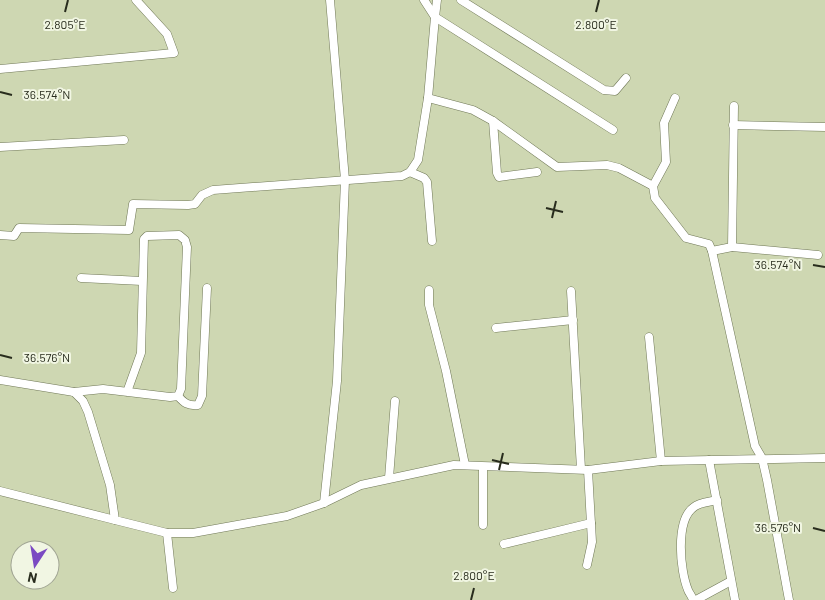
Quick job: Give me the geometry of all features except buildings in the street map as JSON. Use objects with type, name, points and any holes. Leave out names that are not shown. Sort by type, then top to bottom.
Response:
[{"type":"street","points":[[0,69],[174,54],[167,34],[136,0]]},
{"type":"street","points":[[324,503],[337,381],[345,180],[330,0]]},
{"type":"street","points":[[424,0],[435,17],[613,130]]},
{"type":"street","points":[[0,235],[14,236],[19,228],[129,230],[133,204],[188,205],[195,204],[202,195],[213,190],[402,176],[410,172],[418,160],[428,98],[437,0]]},
{"type":"street","points":[[461,0],[604,90],[615,91],[626,78]]},
{"type":"street","points":[[428,98],[474,110],[493,121],[556,167],[607,165],[619,168],[653,186]]},
{"type":"street","points":[[675,98],[664,123],[666,162],[653,186],[655,198],[686,238],[709,244],[712,251],[755,446],[762,458],[789,600]]},
{"type":"street","points":[[732,247],[734,106]]},
{"type":"street","points":[[493,121],[497,173],[499,176],[537,172]]},
{"type":"street","points":[[733,125],[825,127]]},
{"type":"street","points":[[0,147],[124,140]]},
{"type":"street","points":[[410,172],[424,178],[427,182],[432,241]]},
{"type":"street","points":[[127,392],[141,353],[144,239],[148,236],[179,235],[185,240],[187,248],[182,380],[178,396]]},
{"type":"street","points":[[712,251],[732,247],[818,255]]},
{"type":"street","points":[[81,278],[142,280]]},
{"type":"street","points":[[0,380],[74,392],[103,389],[178,396],[185,403],[192,406],[198,405],[202,396],[207,288]]},
{"type":"street","points":[[429,290],[429,305],[446,371],[465,465]]},
{"type":"street","points":[[571,291],[592,542],[587,565]]},
{"type":"street","points":[[496,328],[573,320]]},
{"type":"street","points":[[650,338],[661,461]]},
{"type":"street","points":[[74,392],[83,401],[88,412],[110,485],[115,520]]},
{"type":"street","points":[[389,478],[395,402]]},
{"type":"street","points":[[0,491],[167,533],[193,533],[287,516],[324,503],[361,485],[454,465],[585,470],[661,461],[825,458]]},
{"type":"street","points":[[709,460],[735,600]]},
{"type":"street","points":[[483,467],[483,525]]},
{"type":"street","points":[[716,500],[698,504],[690,511],[681,536],[680,546],[686,581],[695,600],[731,581]]},
{"type":"street","points":[[504,544],[590,523]]},
{"type":"street","points":[[167,533],[173,588]]}]
